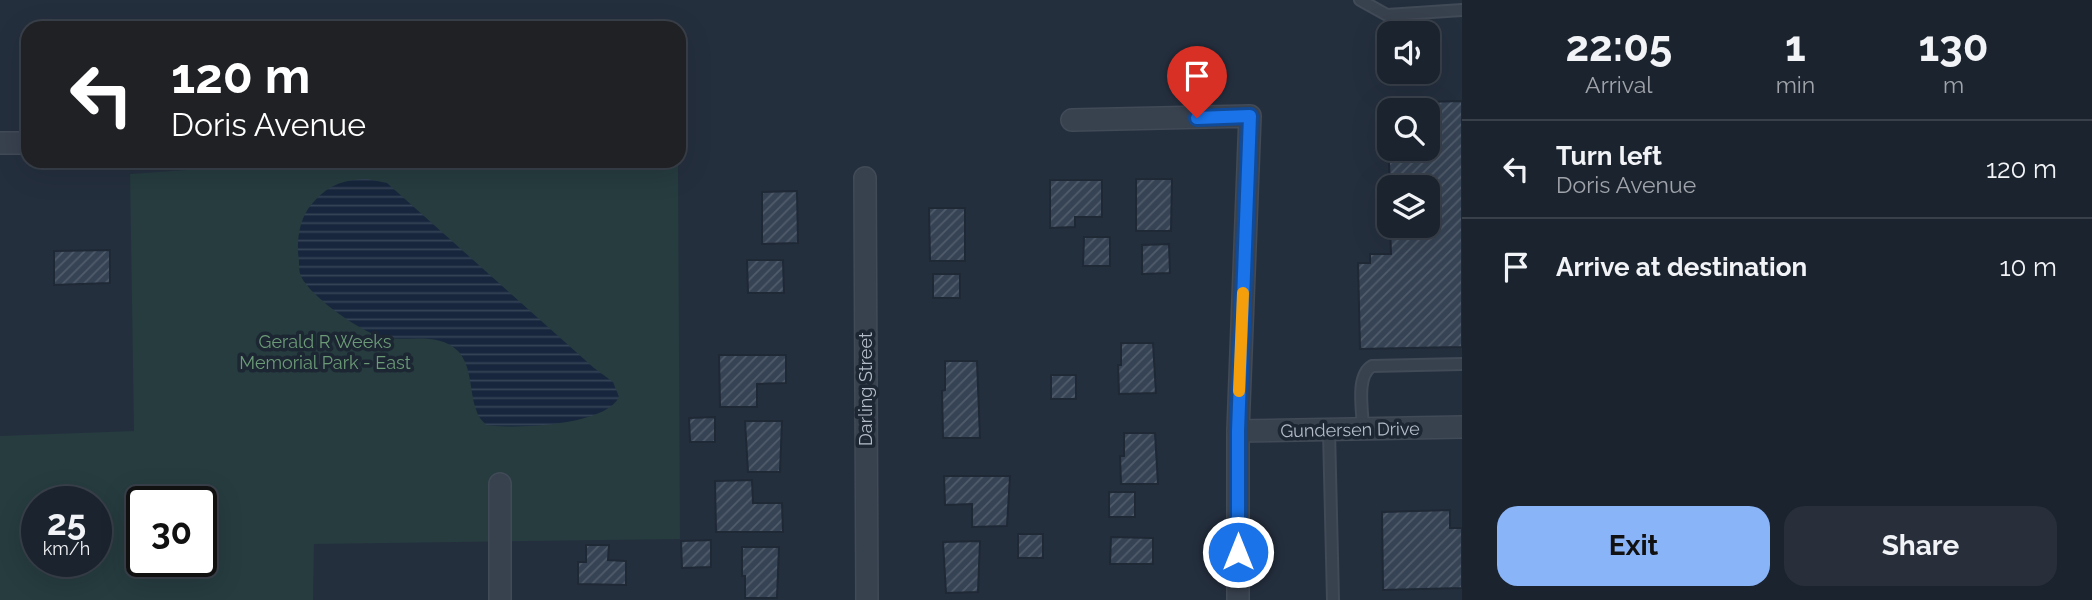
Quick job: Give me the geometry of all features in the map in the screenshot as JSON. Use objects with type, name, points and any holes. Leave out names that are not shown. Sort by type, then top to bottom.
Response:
[{"type":"street","points":[[1072,120],[1250,116],[1238,431],[1238,600]]},
{"type":"street","points":[[0,143],[21,143]]},
{"type":"street","name":"Darling Street","points":[[865,178],[866,600]]},
{"type":"street","name":"Gundersen Drive","points":[[1238,431],[1462,428]]},
{"type":"street","points":[[500,484],[500,600]]},
{"type":"lane","points":[[1360,0],[1387,15],[1462,10]]},
{"type":"lane","points":[[1363,430],[1362,379],[1367,369],[1372,366],[1462,364]]},
{"type":"lane","points":[[1329,431],[1332,600]]},
{"type":"green space","name":"Gerald R Weeks Memorial Park - East","points":[[214,168],[678,168],[680,539],[314,544],[313,600],[0,600],[0,436],[134,431],[130,174]]},
{"type":"water","points":[[367,179],[387,183],[613,382],[619,397],[610,407],[578,420],[558,423],[537,426],[486,425],[478,416],[466,365],[458,351],[433,339],[377,336],[352,323],[315,294],[299,271],[298,239],[304,217],[311,205],[329,188],[342,182]]},
{"type":"building","points":[[1462,101],[1462,347],[1360,349],[1358,263],[1370,263],[1370,254],[1391,254],[1390,238],[1440,238],[1440,175],[1389,175],[1389,161],[1440,161],[1440,102]]},
{"type":"building","points":[[1136,179],[1172,179],[1171,231],[1136,231]]},
{"type":"building","points":[[1050,180],[1102,180],[1102,217],[1075,217],[1075,227],[1050,228]]},
{"type":"building","points":[[797,191],[798,243],[762,244],[762,192]]},
{"type":"building","points":[[929,208],[965,208],[965,261],[930,261]]},
{"type":"building","points":[[1084,237],[1110,237],[1110,266],[1083,266]]},
{"type":"building","points":[[1169,244],[1170,273],[1142,274],[1142,245]]},
{"type":"building","points":[[110,250],[110,283],[54,285],[54,251]]},
{"type":"building","points":[[747,260],[783,260],[784,293],[748,293]]},
{"type":"building","points":[[933,274],[960,274],[960,298],[933,298]]},
{"type":"building","points":[[1121,343],[1153,343],[1156,393],[1119,394],[1118,365],[1121,365]]},
{"type":"building","points":[[719,355],[786,355],[786,383],[757,384],[757,407],[720,407]]},
{"type":"building","points":[[945,361],[977,361],[980,438],[943,438],[942,391],[945,390]]},
{"type":"building","points":[[1051,375],[1076,375],[1076,399],[1051,399]]},
{"type":"building","points":[[715,417],[715,442],[690,442],[689,418]]},
{"type":"building","points":[[745,421],[782,421],[780,472],[748,472]]},
{"type":"building","points":[[1124,433],[1155,433],[1158,484],[1121,484],[1120,456],[1124,456]]},
{"type":"building","points":[[944,476],[1010,476],[1007,526],[972,527],[972,504],[945,505]]},
{"type":"building","points":[[752,480],[753,503],[782,503],[783,532],[716,532],[715,481]]},
{"type":"building","points":[[1109,492],[1135,492],[1135,517],[1109,517]]},
{"type":"building","points":[[1450,510],[1450,528],[1462,528],[1462,588],[1383,590],[1382,512]]},
{"type":"building","points":[[1018,534],[1043,534],[1043,558],[1018,558]]},
{"type":"building","points":[[1111,537],[1153,538],[1153,564],[1110,564]]},
{"type":"building","points":[[711,540],[711,567],[682,568],[681,541]]},
{"type":"building","points":[[980,541],[978,592],[946,593],[943,542]]},
{"type":"building","points":[[586,545],[609,545],[608,560],[626,561],[626,585],[578,584],[578,562],[586,562]]},
{"type":"building","points":[[742,547],[779,547],[777,598],[745,598]]},
{"type":"slow traffic","points":[[1239,391],[1243,293]]},
{"type":"route","points":[[1197,118],[1250,116],[1238,431],[1238,552]]}]
